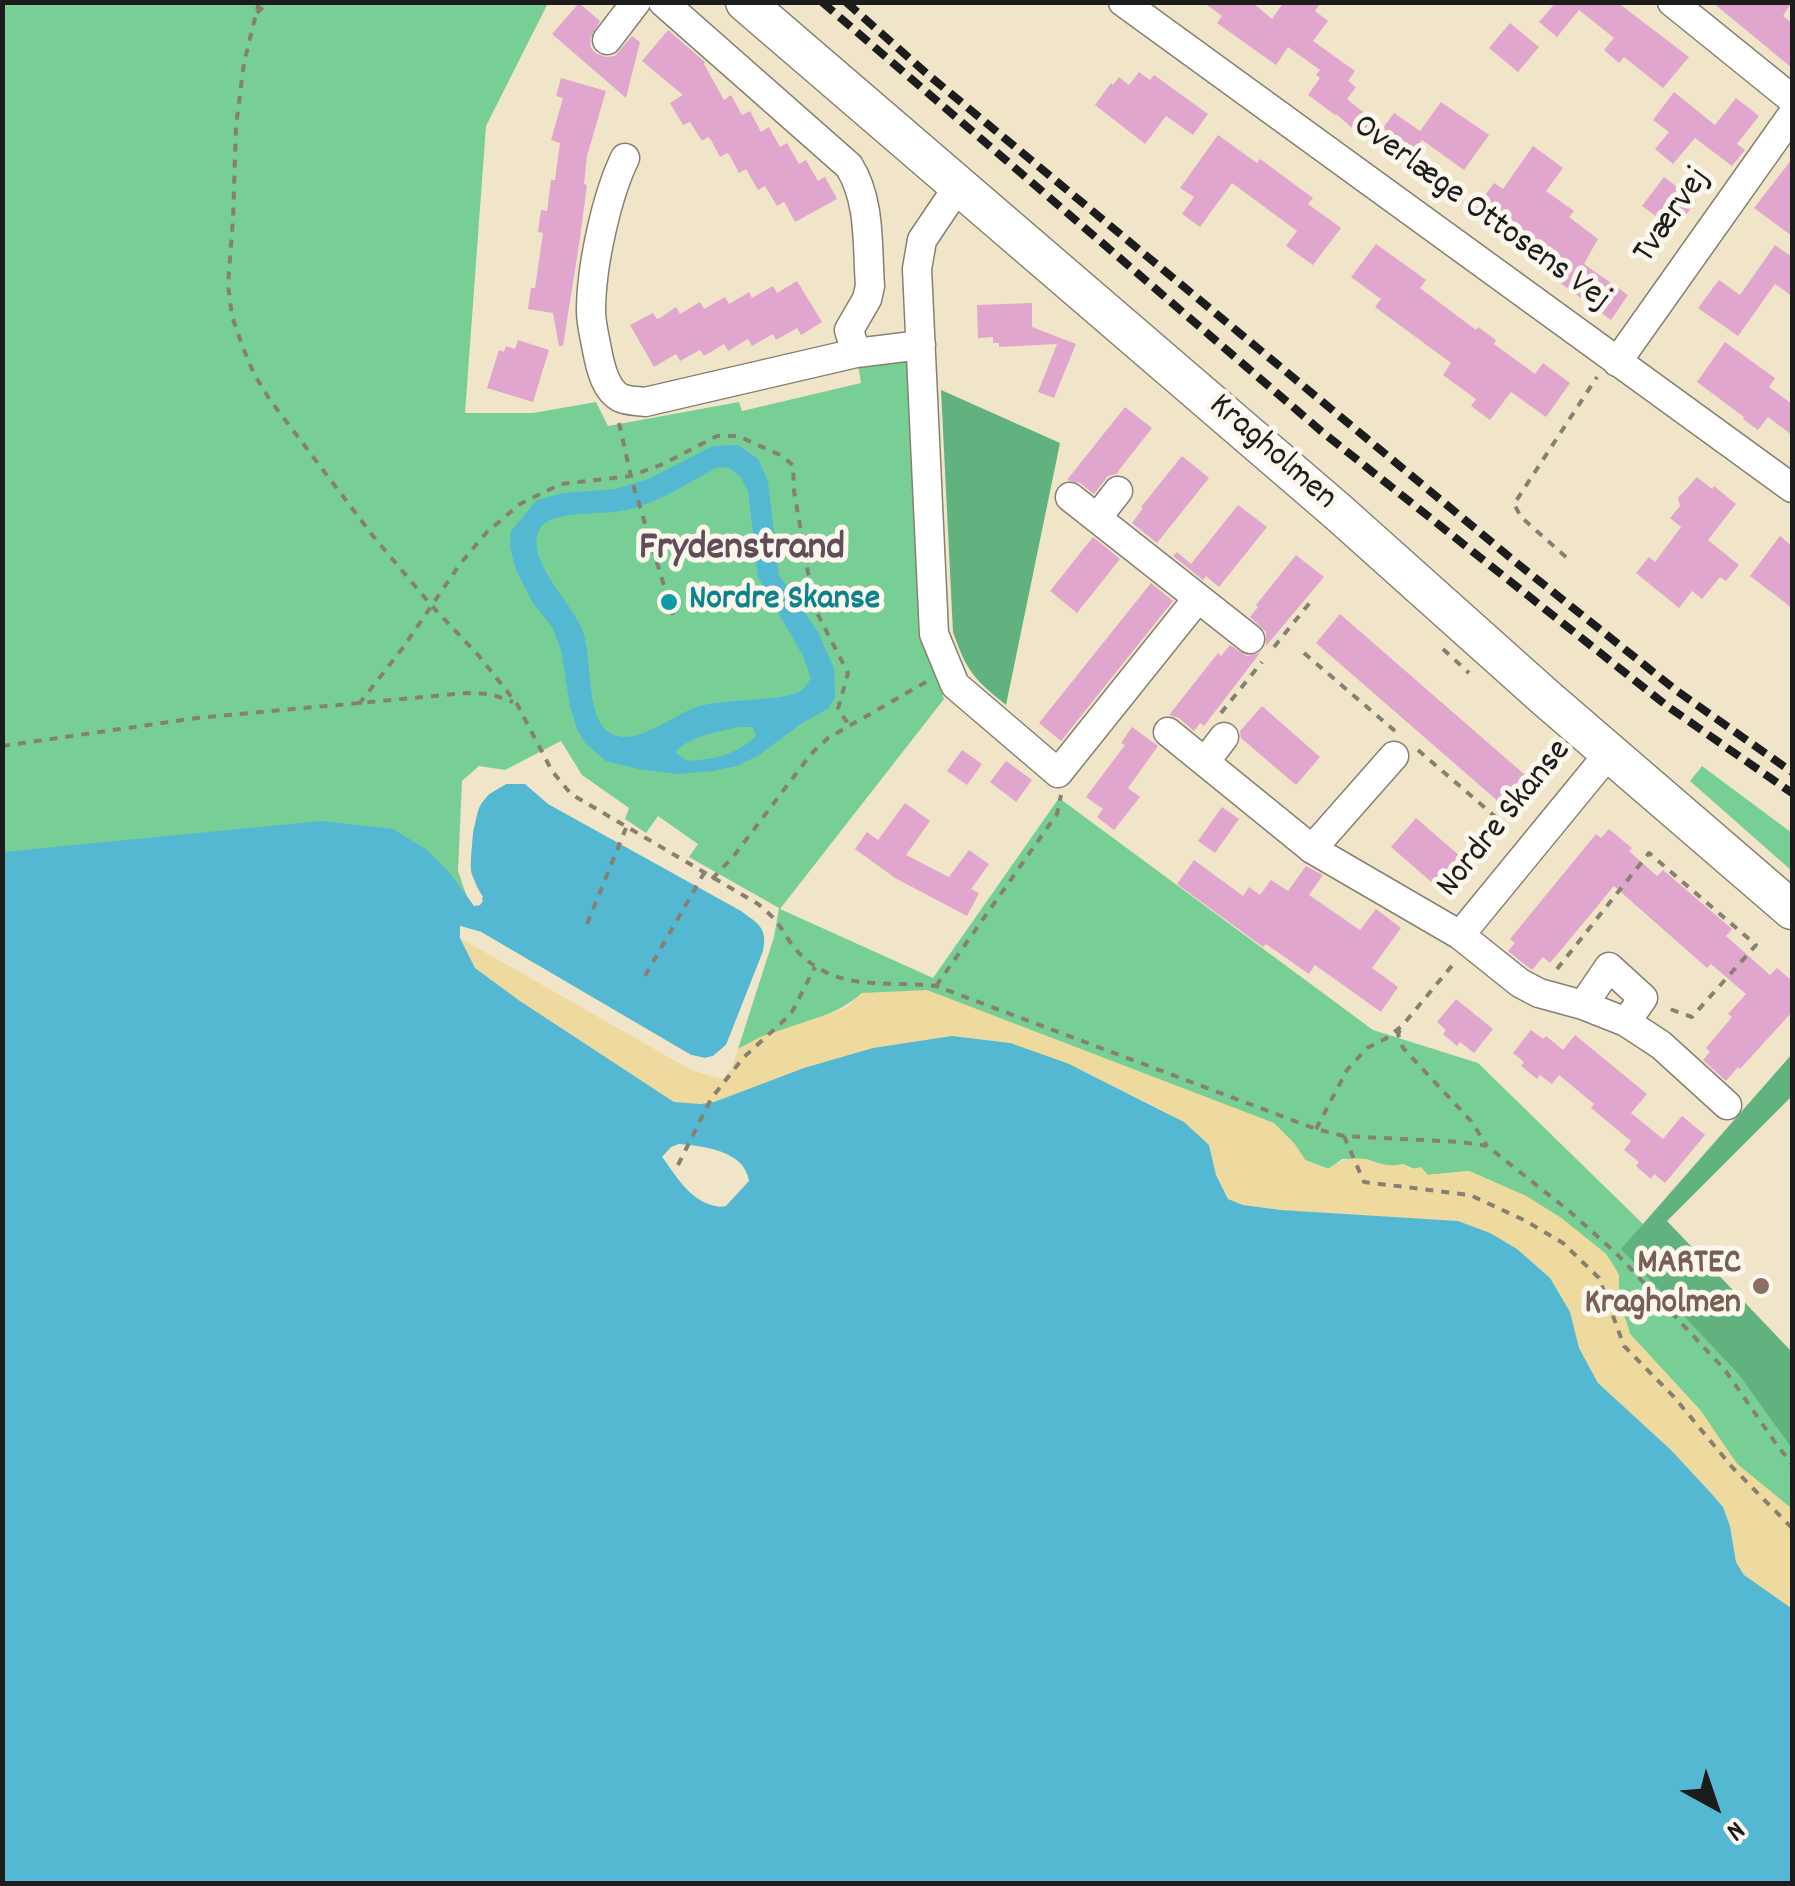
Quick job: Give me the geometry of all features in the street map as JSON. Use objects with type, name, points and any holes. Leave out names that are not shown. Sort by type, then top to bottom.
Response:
[{"type":"street","points":[[608,40],[636,2]]},
{"type":"street","points":[[663,2],[849,166],[859,181],[864,198],[870,286],[848,330],[856,354]]},
{"type":"street","name":"Kragholmen","points":[[745,2],[1338,511],[1546,698],[1792,910]]},
{"type":"street","name":"Overlæge Ottosens Vej","points":[[1124,2],[1792,488]]},
{"type":"street","points":[[1672,2],[1792,99]]},
{"type":"street","name":"Tværvej","points":[[1614,359],[1792,115]]},
{"type":"street","points":[[625,158],[613,183],[606,214],[590,314],[600,366],[609,386],[621,398],[645,402],[856,354],[921,344]]},
{"type":"street","points":[[959,185],[922,240],[917,269],[934,634],[948,673],[955,685],[1058,773],[1198,598]]},
{"type":"street","points":[[1097,518],[1118,491]]},
{"type":"street","points":[[1070,497],[1250,639]]},
{"type":"street","name":"Nordre Skanse","points":[[1168,732],[1312,849],[1460,935],[1538,993],[1626,1022],[1661,1045],[1726,1105]]},
{"type":"street","points":[[1205,762],[1224,737]]},
{"type":"street","name":"Nordre Skanse","points":[[1460,935],[1610,752]]},
{"type":"street","points":[[1312,849],[1394,756]]},
{"type":"street","points":[[1583,1005],[1608,967],[1643,998],[1626,1022]]},
{"type":"path","points":[[259,2],[244,63],[236,126],[228,284],[232,316],[254,374],[373,536],[518,704],[552,771],[571,794],[758,904],[774,918],[797,951],[815,967],[837,978],[862,984],[936,986],[1316,1129],[1344,1136],[1487,1146]]},
{"type":"path","points":[[256,14],[268,2]]},
{"type":"path","points":[[1566,557],[1521,518],[1514,504],[1614,359]]},
{"type":"path","points":[[621,398],[619,428],[673,615]]},
{"type":"path","points":[[360,704],[487,532],[520,504],[561,484],[632,479],[717,436],[738,436],[794,465],[794,491],[814,608],[848,673],[838,710],[849,724]]},
{"type":"path","points":[[1445,653],[1466,670]]},
{"type":"path","points":[[712,879],[734,857],[811,754],[828,738],[948,673]]},
{"type":"path","points":[[2,746],[198,718],[466,693],[491,694],[518,704]]},
{"type":"path","points":[[936,986],[1058,814],[1062,800],[1058,773]]},
{"type":"path","points":[[587,924],[626,828]]},
{"type":"path","points":[[1538,993],[1649,853],[1756,945],[1692,1017],[1643,998]]},
{"type":"path","points":[[645,976],[704,874]]},
{"type":"path","points":[[1316,1129],[1347,1070],[1367,1048],[1402,1026],[1463,953],[1460,935]]},
{"type":"path","points":[[680,1162],[711,1099],[743,1058],[791,1014],[815,967]]},
{"type":"path","points":[[1402,1026],[1398,1034],[1404,1048],[1471,1121],[1487,1146],[1616,1253],[1725,1370],[1792,1464]]},
{"type":"path","points":[[1344,1136],[1364,1182],[1470,1195],[1563,1242],[1600,1278],[1624,1346],[1792,1528]]},
{"type":"green space","points":[[3,3],[548,3],[486,126],[465,413],[533,413],[596,402],[608,426],[739,402],[742,411],[861,383],[858,365],[910,358],[920,629],[944,699],[780,909],[933,978],[1059,798],[1373,1030],[1478,1063],[1643,1224],[1622,1249],[1738,1374],[1792,1449],[1792,1509],[1737,1464],[1700,1410],[1630,1334],[1619,1299],[1619,1275],[1606,1254],[1526,1196],[1469,1171],[1428,1175],[1403,1164],[1389,1167],[1366,1159],[1342,1159],[1329,1169],[1305,1160],[1294,1143],[862,993],[835,1011],[738,1049],[774,937],[779,908],[689,857],[698,844],[658,816],[646,833],[625,819],[629,808],[582,775],[561,741],[505,770],[479,766],[462,781],[458,871],[467,896],[448,872],[404,902],[662,1157],[699,1201],[719,1207],[730,1204],[757,1171],[1792,1883],[3,1884]]},
{"type":"green space","points":[[941,390],[1060,443],[1006,705],[973,674],[953,632]]},
{"type":"green space","points":[[1702,766],[1792,833],[1792,871],[1690,781]]},
{"type":"green space","points":[[1792,1054],[1792,1096],[1667,1221],[1792,1352],[1792,1449],[1738,1374],[1621,1249]]},
{"type":"sand","points":[[460,938],[691,1070],[722,1079],[732,1068],[738,1049],[760,1037],[846,1008],[862,993],[927,990],[1274,1123],[1305,1160],[1328,1169],[1358,1158],[1403,1164],[1412,1169],[1421,1167],[1428,1175],[1469,1171],[1526,1196],[1606,1254],[1619,1275],[1619,1299],[1630,1334],[1700,1410],[1737,1464],[1792,1509],[1792,1611],[1744,1575],[1736,1562],[1723,1507],[1671,1450],[1598,1383],[1579,1348],[1570,1312],[1458,1221],[1243,1205],[1228,1199],[1216,1175],[1209,1145],[1168,1113],[1069,1064],[1010,1043],[804,1068],[714,1102],[674,1102],[475,968]]},
{"type":"water","points":[[738,445],[758,459],[768,481],[779,575],[818,632],[834,668],[835,697],[828,709],[737,766],[678,774],[606,761],[585,743],[577,729],[561,650],[552,627],[533,603],[516,570],[510,547],[511,531],[537,500],[563,493],[616,489],[648,479],[713,446]],"holes":[[[718,467],[729,468],[740,476],[748,491],[758,577],[803,656],[811,678],[794,694],[708,704],[652,730],[617,736],[607,731],[595,711],[582,629],[543,565],[537,539],[541,527],[564,516],[642,506]],[[753,727],[756,736],[733,752],[687,761],[675,752],[697,738]]]},
{"type":"water","points":[[506,784],[525,784],[548,804],[741,911],[763,931],[763,951],[726,1045],[705,1058],[691,1055],[481,932],[460,926],[460,938],[475,968],[674,1102],[714,1102],[804,1068],[873,1048],[952,1036],[1010,1043],[1069,1064],[1184,1122],[1209,1145],[1216,1175],[1228,1199],[1281,1210],[1458,1221],[1517,1249],[1550,1278],[1570,1312],[1579,1348],[1598,1383],[1671,1450],[1723,1507],[1736,1562],[1744,1575],[1791,1608],[1792,1883],[3,1884],[3,852],[321,821],[393,829],[427,850],[474,905],[483,897],[471,869],[478,810],[483,800]],"holes":[[[679,1144],[732,1157],[746,1171],[749,1181],[725,1207],[704,1202],[681,1183],[662,1157]]]},
{"type":"pier","points":[[506,779],[506,784],[479,806],[470,870],[483,901],[474,906],[461,880],[478,900],[465,871],[468,831],[475,804],[485,791]]},
{"type":"pier","points":[[460,926],[481,932],[691,1055],[713,1056],[726,1045],[740,1023],[731,1047],[714,1061],[689,1059],[479,937],[465,933],[467,942],[460,938]]},
{"type":"building","points":[[1203,2],[1252,2],[1272,19],[1284,2],[1321,2],[1315,11],[1328,21],[1313,41],[1355,71],[1348,81],[1356,87],[1347,99],[1383,128],[1394,113],[1420,131],[1441,102],[1489,135],[1464,170],[1422,140],[1400,164],[1308,95],[1320,78],[1316,75],[1320,70],[1288,47],[1276,65],[1217,23],[1222,16]]},
{"type":"building","points":[[1556,2],[1617,2],[1689,57],[1663,88],[1624,57],[1619,63],[1604,50],[1614,38],[1579,10],[1557,37],[1539,22]]},
{"type":"building","points":[[1712,2],[1792,2],[1783,16],[1792,23],[1792,68]]},
{"type":"building","points":[[579,3],[600,21],[590,39],[597,54],[615,56],[632,36],[640,42],[626,98],[552,34]]},
{"type":"building","points":[[1510,23],[1539,47],[1518,72],[1489,48]]},
{"type":"building","points":[[668,30],[705,62],[724,100],[731,95],[742,115],[750,111],[761,132],[769,127],[780,147],[787,143],[799,164],[806,160],[818,181],[825,177],[837,199],[795,222],[784,202],[777,206],[765,186],[758,190],[746,169],[739,173],[727,153],[720,157],[708,137],[702,141],[690,122],[683,125],[670,103],[683,95],[642,61]]},
{"type":"building","points":[[1139,72],[1150,80],[1154,75],[1208,114],[1193,135],[1166,116],[1145,144],[1095,105],[1119,77],[1129,85]]},
{"type":"building","points":[[561,78],[606,91],[587,156],[580,238],[563,346],[559,346],[553,313],[528,309],[543,233],[538,232],[541,210],[547,211],[551,180],[555,180],[560,143],[551,140],[563,98],[556,96]]},
{"type":"building","points":[[1674,92],[1715,125],[1736,98],[1759,116],[1737,144],[1745,150],[1732,166],[1695,138],[1673,164],[1655,149],[1669,132],[1653,120]]},
{"type":"building","points":[[1218,135],[1257,163],[1260,159],[1313,198],[1308,204],[1341,228],[1313,265],[1286,246],[1297,231],[1232,183],[1200,227],[1182,214],[1194,197],[1180,188]]},
{"type":"building","points":[[1533,146],[1563,168],[1546,191],[1574,211],[1569,217],[1598,239],[1584,264],[1628,295],[1611,320],[1522,255],[1532,240],[1494,213],[1488,222],[1473,212],[1494,183],[1503,189]]},
{"type":"building","points":[[1792,159],[1792,236],[1754,208]]},
{"type":"building","points":[[1664,177],[1696,201],[1675,230],[1642,206]]},
{"type":"building","points":[[1376,244],[1426,280],[1420,288],[1476,330],[1478,327],[1496,340],[1494,344],[1535,374],[1543,363],[1570,383],[1546,417],[1511,392],[1490,420],[1471,406],[1476,399],[1443,375],[1451,363],[1375,307],[1381,299],[1351,277]]},
{"type":"building","points":[[1775,245],[1792,257],[1792,296],[1775,284],[1738,336],[1698,308],[1719,280],[1740,295]]},
{"type":"building","points":[[797,281],[822,322],[801,335],[797,328],[776,340],[773,334],[752,346],[748,339],[728,351],[724,344],[704,356],[700,350],[680,361],[676,354],[654,367],[630,325],[653,313],[660,318],[676,307],[680,314],[700,302],[704,309],[725,297],[729,304],[749,292],[752,298],[773,286],[777,293]]},
{"type":"building","points":[[1032,303],[1032,327],[1076,344],[1054,398],[1038,392],[1057,344],[999,347],[999,343],[993,343],[993,337],[978,338],[977,305]]},
{"type":"building","points":[[518,340],[549,350],[533,402],[487,388],[499,350],[504,352],[506,346],[515,349]]},
{"type":"building","points":[[1725,342],[1775,378],[1769,387],[1792,404],[1792,435],[1768,417],[1758,430],[1697,382]]},
{"type":"building","points":[[1125,407],[1152,428],[1116,474],[1108,476],[1094,494],[1080,483],[1067,480]]},
{"type":"building","points":[[1182,456],[1209,478],[1157,543],[1132,523]]},
{"type":"building","points":[[1697,477],[1736,504],[1708,540],[1739,565],[1726,581],[1720,577],[1702,599],[1692,591],[1679,608],[1636,573],[1649,557],[1655,562],[1681,527],[1670,518],[1680,506],[1678,498]]},
{"type":"building","points":[[1238,505],[1267,527],[1219,587],[1206,576],[1203,580],[1173,556],[1177,552],[1191,564]]},
{"type":"building","points":[[1780,536],[1792,546],[1792,608],[1750,576]]},
{"type":"building","points":[[1093,537],[1120,559],[1077,613],[1050,591]]},
{"type":"building","points":[[1296,555],[1324,577],[1266,646],[1266,632],[1250,617]]},
{"type":"building","points":[[1151,583],[1173,601],[1061,741],[1039,723]]},
{"type":"building","points":[[1340,614],[1540,788],[1515,816],[1316,643]]},
{"type":"building","points":[[1230,645],[1247,656],[1260,653],[1204,726],[1200,723],[1194,731],[1169,715],[1218,653],[1221,656]]},
{"type":"building","points":[[1262,706],[1320,757],[1296,785],[1241,738],[1240,731]]},
{"type":"building","points":[[1132,727],[1158,746],[1128,788],[1140,797],[1114,830],[1097,817],[1103,809],[1086,797],[1125,745],[1121,743]]},
{"type":"building","points":[[962,750],[982,764],[967,785],[947,771]]},
{"type":"building","points":[[1006,761],[1032,780],[1016,802],[990,782]]},
{"type":"building","points":[[905,803],[930,821],[906,855],[949,877],[969,850],[989,864],[971,889],[979,893],[967,916],[895,878],[855,849],[867,832],[878,840]]},
{"type":"building","points":[[1222,807],[1239,819],[1215,853],[1198,841]]},
{"type":"building","points":[[1416,818],[1469,864],[1444,893],[1391,847]]},
{"type":"building","points":[[1609,829],[1657,876],[1663,870],[1732,929],[1726,936],[1770,975],[1777,968],[1792,981],[1792,1012],[1726,1081],[1703,1060],[1710,1052],[1706,1048],[1732,1017],[1728,1014],[1746,994],[1711,964],[1707,968],[1614,886],[1550,963],[1543,957],[1532,970],[1508,951],[1515,943],[1510,939],[1596,834],[1601,838]]},
{"type":"building","points":[[1194,860],[1243,896],[1249,887],[1260,895],[1271,880],[1288,891],[1306,866],[1323,875],[1309,895],[1360,930],[1376,909],[1401,928],[1372,968],[1398,987],[1381,1012],[1315,965],[1309,974],[1266,944],[1263,947],[1177,884]]},
{"type":"building","points":[[1456,999],[1493,1029],[1474,1053],[1460,1042],[1457,1046],[1443,1034],[1446,1030],[1437,1022]]},
{"type":"building","points":[[1531,1030],[1563,1050],[1575,1035],[1647,1094],[1631,1113],[1663,1139],[1682,1116],[1705,1135],[1665,1183],[1654,1174],[1651,1179],[1636,1166],[1639,1162],[1624,1150],[1631,1141],[1559,1075],[1552,1084],[1540,1075],[1537,1079],[1521,1066],[1524,1062],[1513,1053]]},
{"type":"railway","points":[[822,2],[1321,431],[1667,706],[1792,793]]},
{"type":"railway","points":[[846,2],[926,73],[1518,564],[1677,691],[1792,772]]},
{"type":"place","name":"Nordre Skanse","points":[[669,602]]},
{"type":"place","name":"MARTEC Kragholmen","points":[[1761,1286]]},
{"type":"district","name":"Frydenstrand","points":[[742,552]]}]
